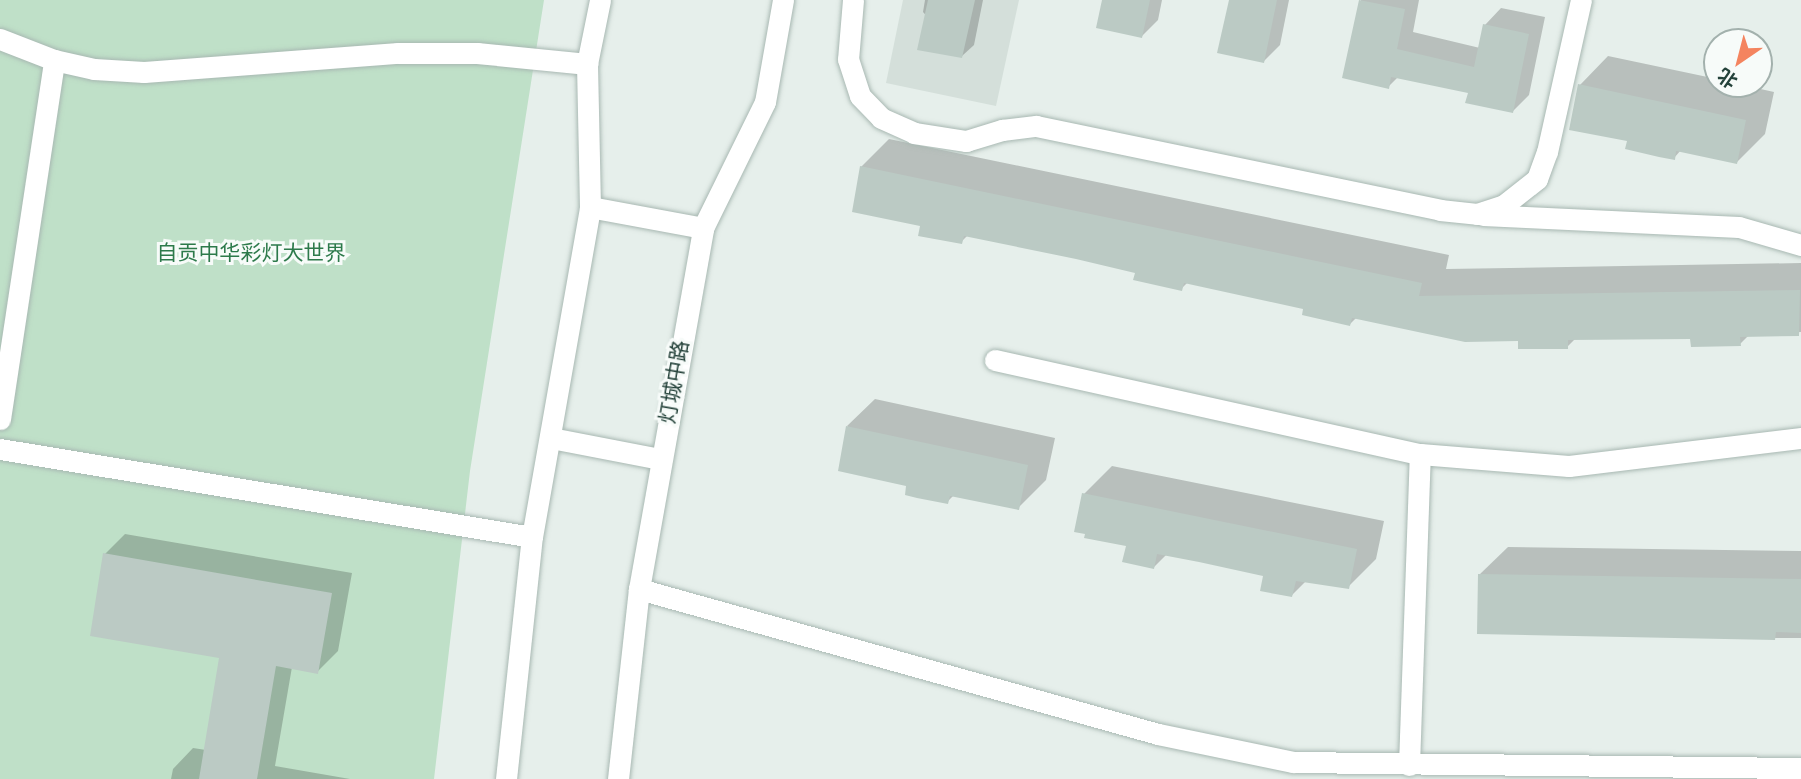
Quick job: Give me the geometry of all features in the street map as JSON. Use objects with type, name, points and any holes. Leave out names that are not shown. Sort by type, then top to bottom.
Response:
[{"type":"main road","points":[[506,779],[533,537],[590,207],[587,64],[600,0]]},
{"type":"main road","name":"灯城中路","points":[[618,779],[639,589],[703,228],[765,102],[783,0]]},
{"type":"main road","points":[[853,0],[848,59],[860,96],[881,118],[914,133],[966,141],[1002,130],[1036,126],[1427,208],[1518,219],[1739,228],[1775,235],[1801,245]]},
{"type":"main road","points":[[1477,214],[1518,197],[1537,179],[1543,167],[1581,0]]},
{"type":"main road","points":[[0,39],[54,60],[94,69],[144,72],[398,53],[477,53],[587,64]]},
{"type":"main road","points":[[0,419],[54,60]]},
{"type":"main road","points":[[590,207],[703,228]]},
{"type":"main road","points":[[995,360],[1420,454],[1569,466],[1801,438]]},
{"type":"main road","points":[[551,438],[660,459]]},
{"type":"main road","points":[[0,449],[533,537]]},
{"type":"main road","points":[[1409,765],[1420,454]]},
{"type":"main road","points":[[639,589],[1158,734],[1293,762],[1801,768]]},
{"type":"shaded area","points":[[903,0],[1019,0],[996,106],[886,83]]},
{"type":"green space","name":"自贡中华彩灯大世界","points":[[0,0],[544,0],[470,471],[434,779],[0,779]]},
{"type":"building","points":[[928,0],[975,0],[962,58],[917,50]]},
{"type":"building","points":[[1102,0],[1150,0],[1142,38],[1096,28]]},
{"type":"building","points":[[1229,0],[1277,0],[1264,63],[1217,53]]},
{"type":"building","points":[[1359,0],[1405,9],[1397,49],[1474,67],[1483,24],[1529,34],[1513,113],[1465,103],[1468,93],[1391,77],[1389,89],[1342,78]]},
{"type":"building","points":[[1578,84],[1746,120],[1737,164],[1676,151],[1675,160],[1659,157],[1625,149],[1627,141],[1569,130]]},
{"type":"building","points":[[860,166],[1422,283],[1419,296],[1800,290],[1799,336],[1740,337],[1741,346],[1691,347],[1690,339],[1568,340],[1568,349],[1518,349],[1518,341],[1465,342],[1352,318],[1350,326],[1302,315],[1303,309],[1184,283],[1182,291],[1133,280],[1135,273],[1076,259],[964,236],[962,244],[918,236],[920,226],[852,212]]},
{"type":"building","points":[[846,426],[1028,465],[1019,510],[950,496],[948,504],[917,498],[905,495],[906,486],[838,471]]},
{"type":"building","points":[[1082,493],[1357,549],[1349,589],[1296,581],[1292,597],[1260,591],[1263,576],[1199,562],[1157,554],[1154,569],[1122,562],[1126,546],[1084,538],[1085,534],[1074,532]]},
{"type":"building","points":[[103,553],[332,593],[318,674],[276,666],[257,779],[199,779],[219,658],[90,636]]},
{"type":"building","points":[[1478,574],[1801,579],[1801,633],[1776,632],[1775,640],[1477,634]]}]
